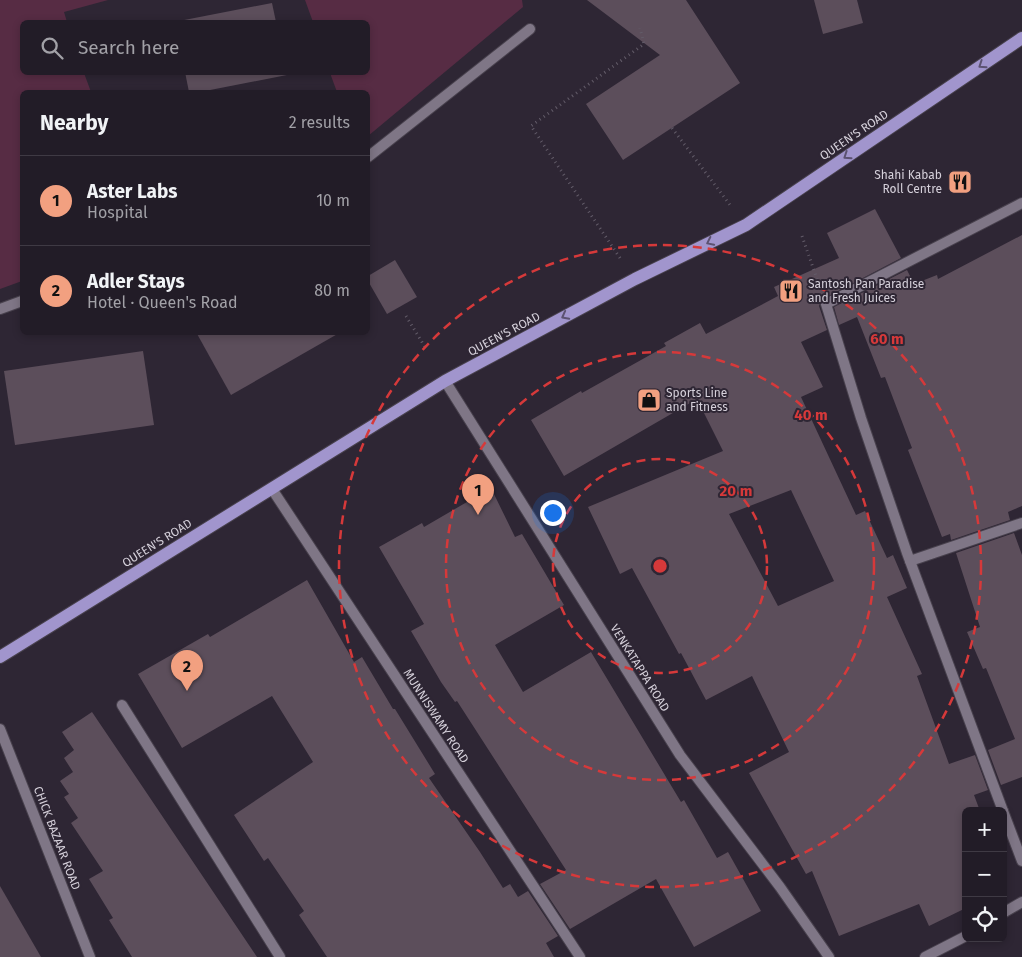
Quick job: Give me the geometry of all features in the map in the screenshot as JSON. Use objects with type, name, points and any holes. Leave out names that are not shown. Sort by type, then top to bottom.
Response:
[{"type":"main road","name":"QUEEN'S ROAD","points":[[0,657],[446,381],[634,279],[746,225],[1022,38]]},
{"type":"street","points":[[370,155],[530,28]]},
{"type":"street","points":[[1002,807],[910,561],[861,418],[826,304],[1022,203]]},
{"type":"street","points":[[0,309],[20,302]]},
{"type":"street","name":"VENKATAPPA ROAD","points":[[446,381],[680,755],[780,887],[829,957]]},
{"type":"street","name":"MUNNISWAMY ROAD","points":[[272,489],[580,957]]},
{"type":"street","points":[[910,561],[1022,523]]},
{"type":"street","points":[[122,704],[280,957]]},
{"type":"street","name":"CHICK BAZAAR ROAD","points":[[0,728],[90,957]]},
{"type":"street","points":[[1007,822],[1022,862]]},
{"type":"street","points":[[1007,911],[1022,902]]},
{"type":"street","points":[[925,957],[962,938]]},
{"type":"path","points":[[634,279],[532,126],[644,44],[640,28]]},
{"type":"path","points":[[672,128],[746,225]]},
{"type":"path","points":[[802,236],[826,304]]},
{"type":"path","points":[[406,316],[425,347]]},
{"type":"shaded area","points":[[0,0],[108,0],[64,12],[66,20],[20,20],[20,75],[85,75],[90,90],[20,90],[20,282],[0,289]]},
{"type":"shaded area","points":[[305,0],[522,0],[523,7],[370,134],[370,90],[336,90],[331,75],[370,75],[370,20],[312,20]]},
{"type":"building","points":[[587,0],[686,0],[740,83],[623,160],[586,104],[660,55]]},
{"type":"building","points":[[814,0],[857,0],[863,23],[823,34]]},
{"type":"building","points":[[272,3],[276,20],[184,20]]},
{"type":"building","points":[[186,75],[287,75],[210,90],[189,90]]},
{"type":"building","points":[[875,209],[901,258],[821,300],[819,306],[827,330],[801,342],[823,387],[801,397],[856,515],[865,511],[887,558],[893,555],[907,588],[887,597],[922,674],[917,676],[949,764],[975,755],[988,790],[974,795],[978,807],[962,807],[962,910],[929,926],[919,904],[839,936],[812,871],[806,874],[749,773],[789,752],[752,676],[706,700],[632,568],[620,574],[588,507],[723,451],[697,399],[564,476],[531,420],[666,346],[664,343],[700,323],[706,334],[778,296],[774,287],[839,258],[827,233]],"holes":[[[791,490],[834,581],[778,606],[729,514]]]},
{"type":"building","points":[[1022,235],[1022,506],[1008,512],[1010,520],[951,540],[950,534],[942,537],[908,450],[912,448],[885,377],[881,378],[857,317],[839,325],[834,307],[907,270],[914,284],[937,275],[938,279]]},
{"type":"building","points":[[395,260],[417,297],[387,314],[370,284],[370,275]]},
{"type":"building","points":[[198,335],[336,335],[231,395]]},
{"type":"building","points":[[143,351],[154,425],[15,445],[4,371]]},
{"type":"building","points":[[491,488],[515,537],[522,534],[564,605],[495,645],[523,692],[591,652],[681,802],[684,800],[717,858],[728,852],[761,911],[694,947],[656,879],[570,929],[540,884],[566,870],[457,701],[455,702],[441,682],[411,631],[424,624],[379,547],[422,523],[424,527]]},
{"type":"building","points":[[1014,533],[1022,555],[1022,777],[1001,785],[988,750],[1015,739],[986,668],[983,669],[967,632],[980,627],[956,553]]},
{"type":"building","points":[[307,580],[354,662],[362,657],[435,774],[429,778],[503,888],[510,884],[518,897],[528,891],[558,936],[546,943],[554,957],[327,957],[299,915],[304,911],[268,858],[264,861],[234,815],[313,762],[272,696],[182,748],[138,674],[208,634],[210,637]]},
{"type":"building","points":[[92,712],[257,957],[132,957],[109,920],[113,918],[89,879],[103,871],[71,823],[78,818],[64,797],[69,794],[60,781],[73,772],[64,758],[74,750],[62,732]]},
{"type":"building","points":[[0,886],[41,957],[0,957]]},
{"type":"place","name":"Shahi Kabab Roll Centre","points":[[960,182]]},
{"type":"place","name":"Santosh Pan Paradise and Fresh Juices","points":[[791,291]]},
{"type":"place","name":"Sports Line and Fitness","points":[[649,400]]},
{"type":"place","name":"Aster Labs","points":[[478,515]]},
{"type":"place","name":"Adler Stays","points":[[187,691]]}]
